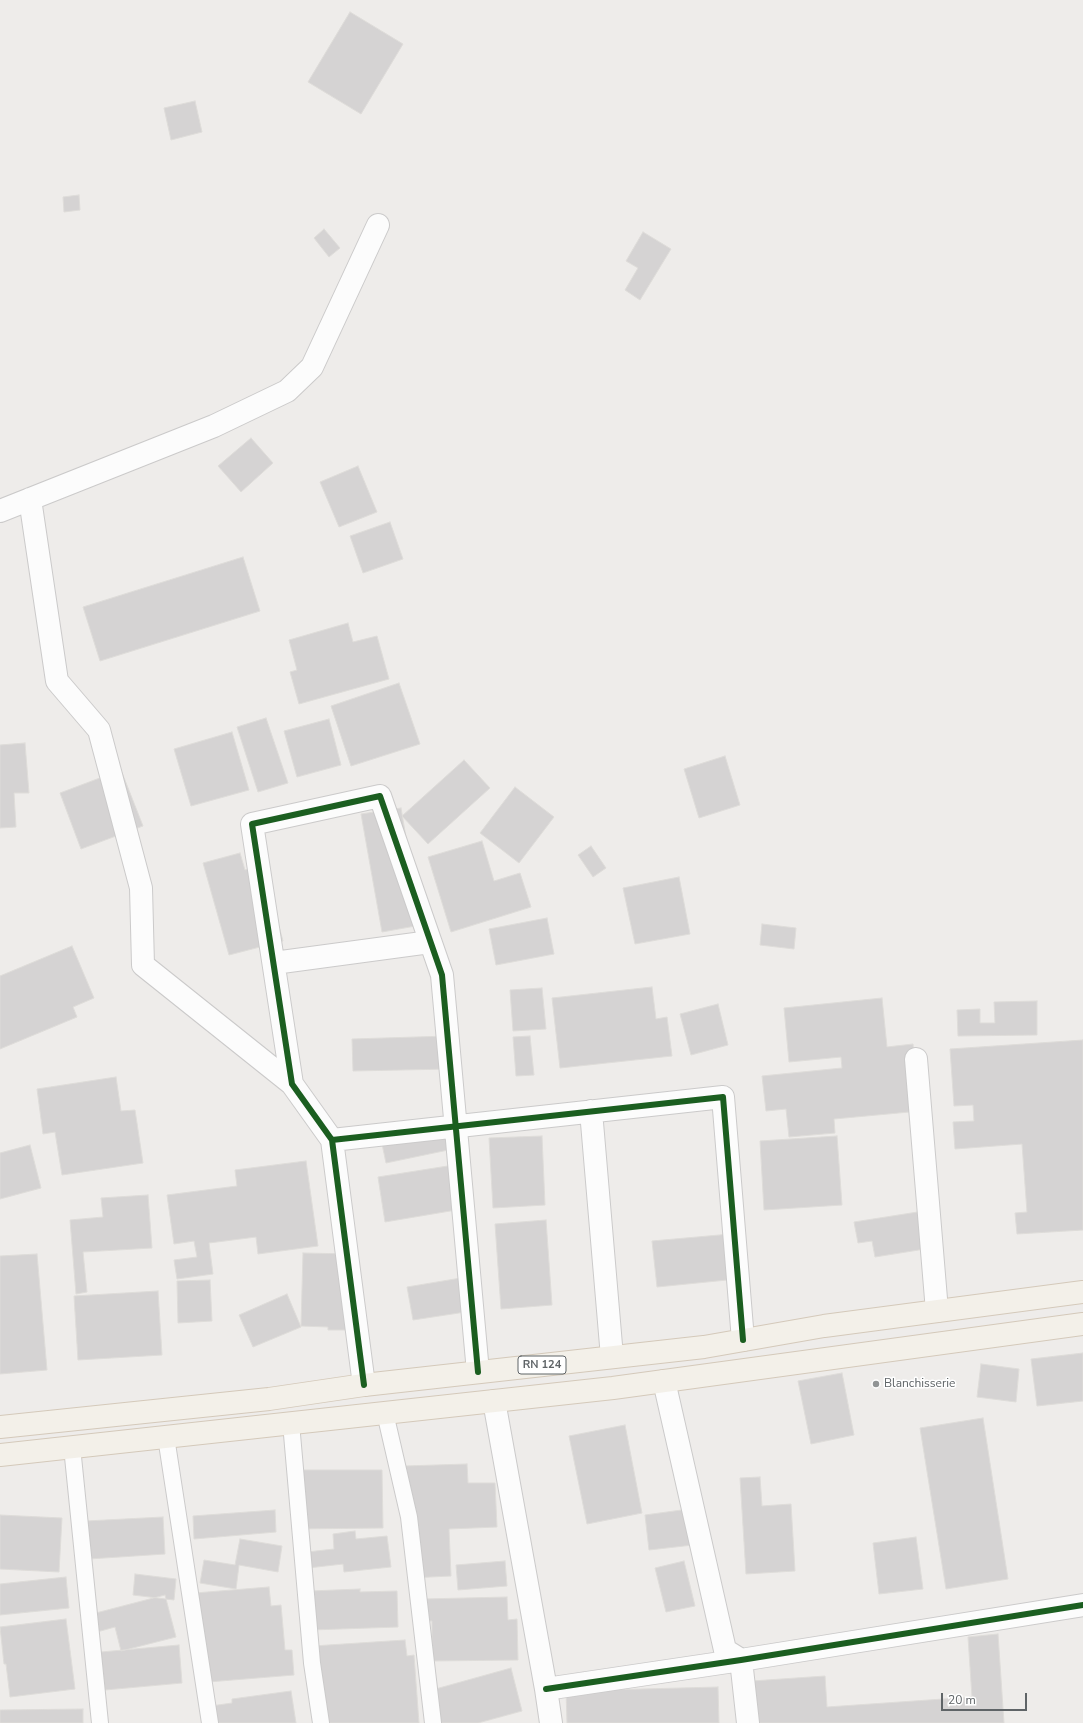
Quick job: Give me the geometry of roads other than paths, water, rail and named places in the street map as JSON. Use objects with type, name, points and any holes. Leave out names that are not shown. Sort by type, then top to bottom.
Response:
[{"type":"main road","name":"RN 124","points":[[0,1427],[269,1399],[364,1384],[704,1347],[824,1326],[1083,1292]]},
{"type":"main road","points":[[0,1455],[664,1381],[1083,1324]]},
{"type":"street","points":[[0,511],[214,426],[287,391],[312,367],[378,225]]},
{"type":"street","points":[[30,499],[56,681],[99,730],[141,888],[143,965],[292,1084],[332,1140],[364,1384]]},
{"type":"street","points":[[292,1084],[252,824],[380,796],[442,975],[478,1372]]},
{"type":"street","points":[[274,963],[430,942]]},
{"type":"street","points":[[916,1059],[937,1311]]},
{"type":"street","points":[[332,1140],[723,1097],[743,1340]]},
{"type":"street","points":[[591,1111],[612,1357]]},
{"type":"street","points":[[664,1381],[725,1650],[741,1660]]},
{"type":"street","points":[[494,1401],[551,1723]]},
{"type":"street","points":[[546,1689],[741,1660],[1083,1605]]},
{"type":"street","points":[[741,1660],[748,1723]]},
{"type":"lane","points":[[385,1413],[409,1517],[433,1723]]},
{"type":"lane","points":[[291,1423],[312,1663],[321,1723]]},
{"type":"lane","points":[[166,1437],[210,1723]]},
{"type":"lane","points":[[72,1448],[100,1723]]},
{"type":"place","name":"Blanchisserie","points":[[876,1384]]}]
